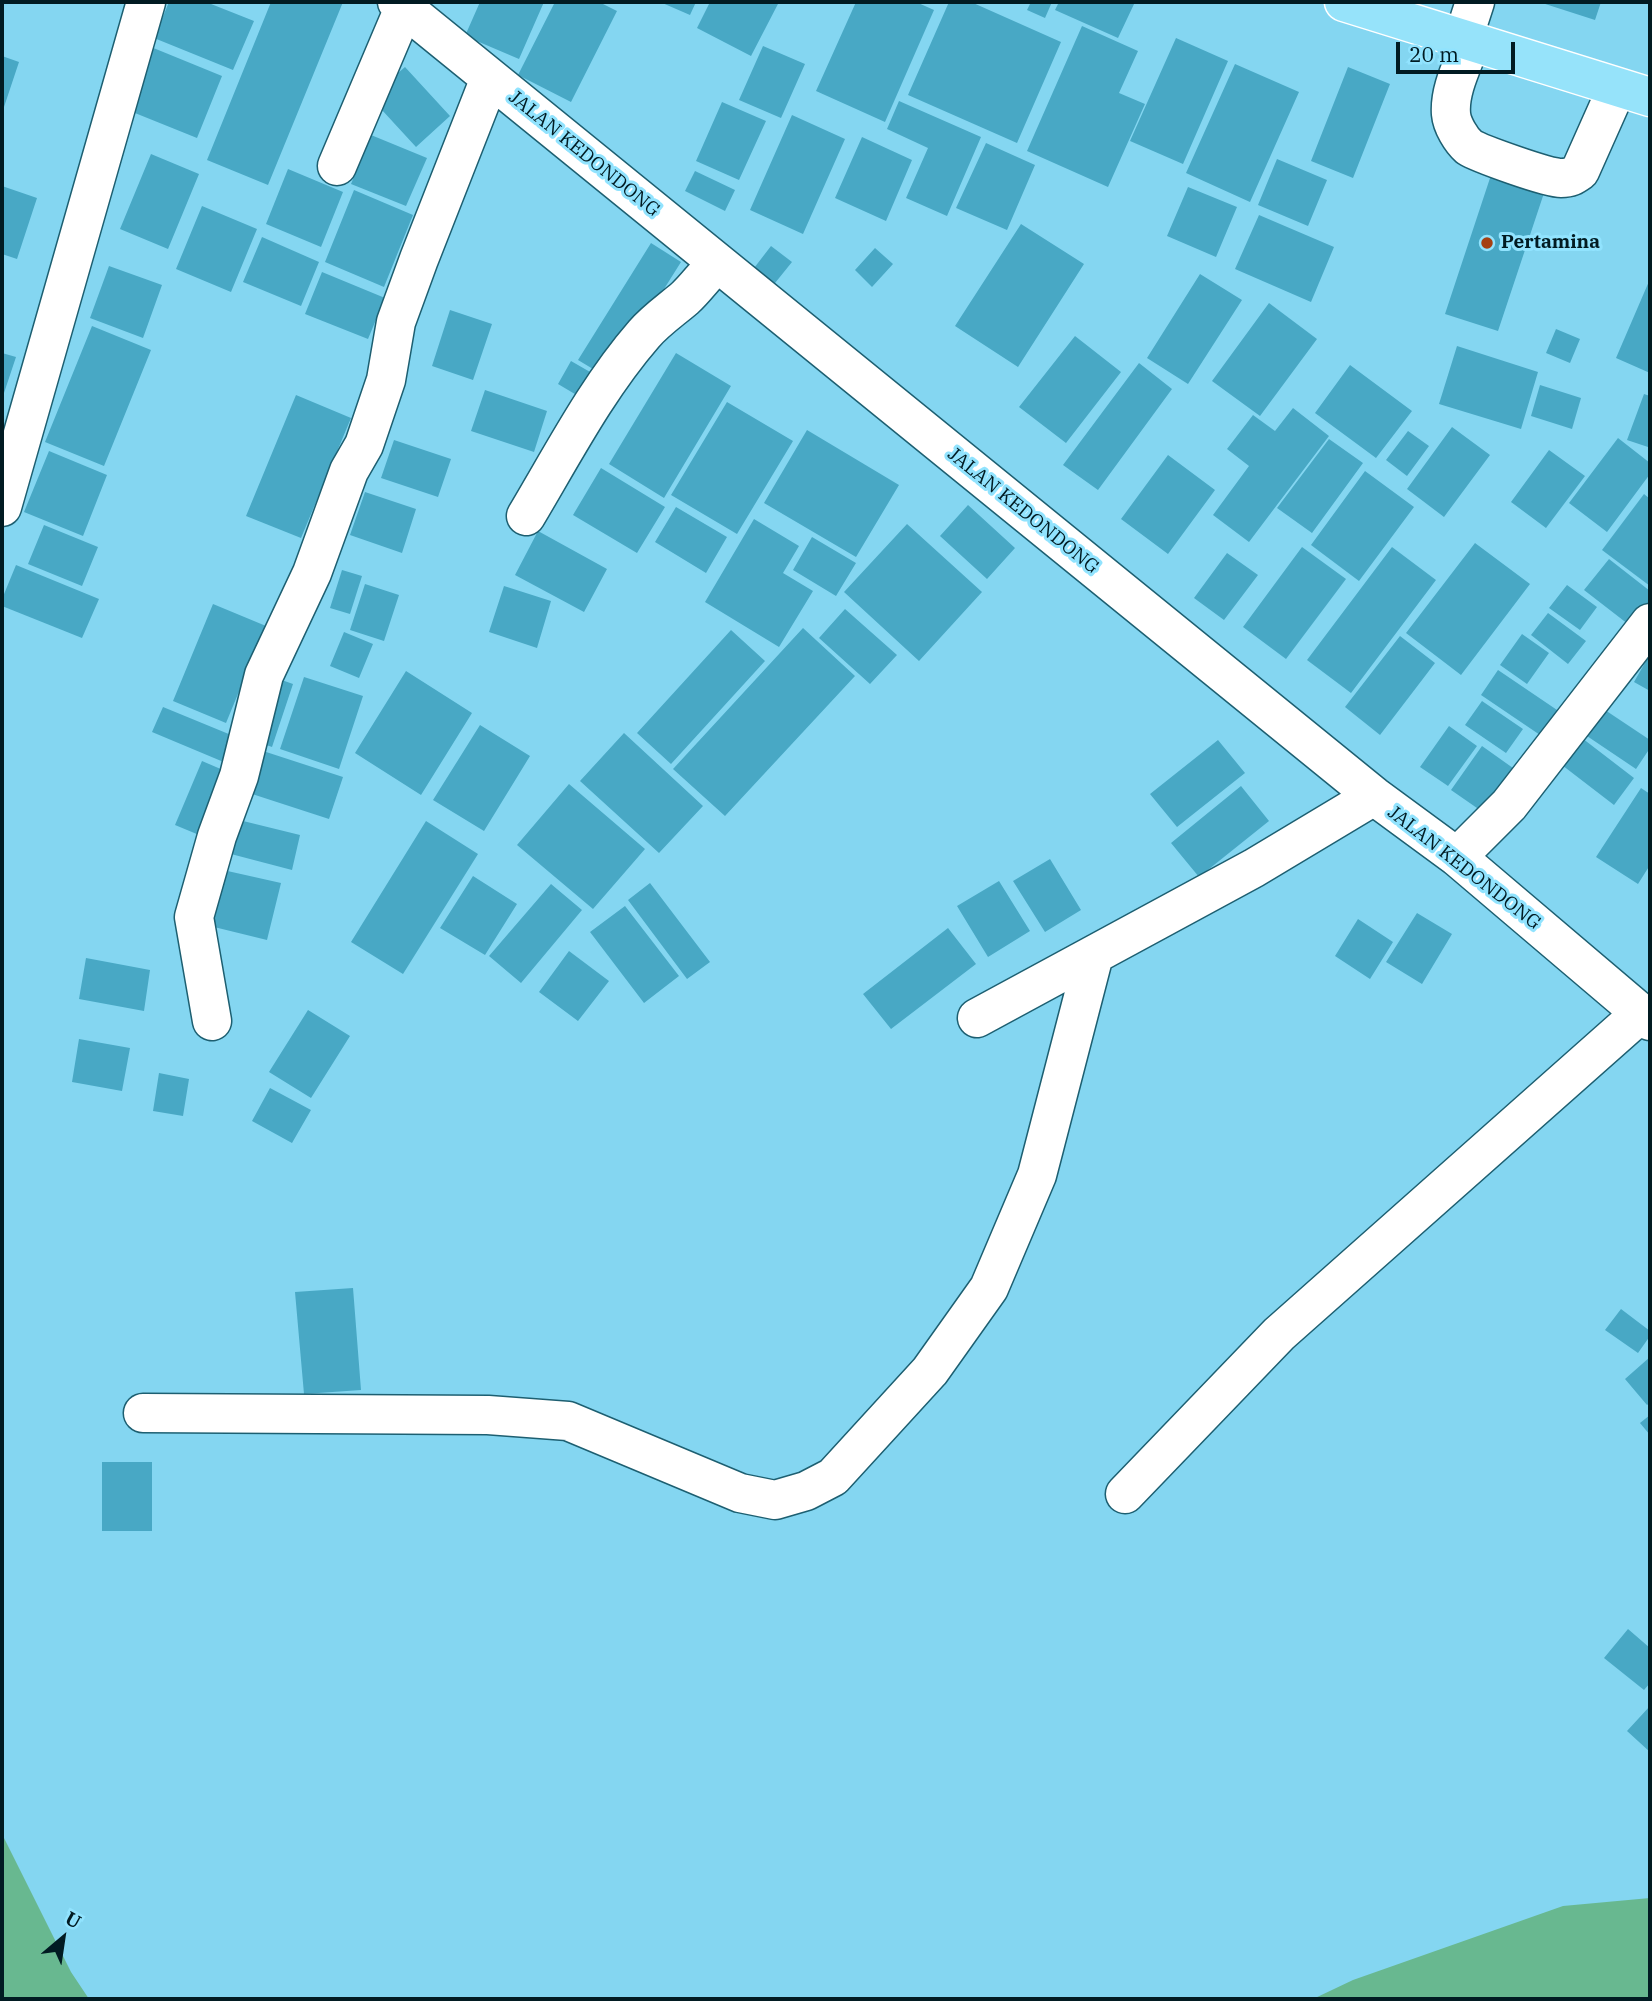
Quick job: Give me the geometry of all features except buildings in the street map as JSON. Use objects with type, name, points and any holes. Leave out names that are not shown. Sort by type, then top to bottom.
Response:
[{"type":"main road","points":[[1344,2],[1634,93]]},
{"type":"street","points":[[2,508],[146,2]]},
{"type":"street","points":[[1475,2],[1454,90],[1451,115],[1456,130],[1469,147],[1557,179],[1572,177],[1580,171],[1634,93]]},
{"type":"street","points":[[337,166],[400,5]]},
{"type":"street","name":"JALAN KEDONDONG","points":[[400,5],[1374,796],[1457,857],[1646,1017]]},
{"type":"street","points":[[212,1021],[194,917],[216,835],[239,776],[264,675],[312,573],[349,471],[364,445],[386,380],[396,322],[490,78]]},
{"type":"street","points":[[526,516],[599,396],[643,335],[718,263]]},
{"type":"street","points":[[1457,857],[1509,806],[1650,623]]},
{"type":"street","points":[[977,1018],[1254,868],[1374,796]]},
{"type":"street","points":[[143,1413],[488,1415],[568,1421],[740,1493],[775,1500],[806,1491],[833,1477],[930,1371],[989,1288],[1037,1175],[1094,955]]},
{"type":"street","points":[[1125,1494],[1279,1334],[1646,1017]]},
{"type":"shaded area","points":[[2,1834],[71,1972],[89,1999],[2,1999]]},
{"type":"shaded area","points":[[1650,1898],[1650,1999],[1313,1999],[1353,1980],[1563,1906]]},
{"type":"place","name":"Pertamina","points":[[1487,243]]}]
